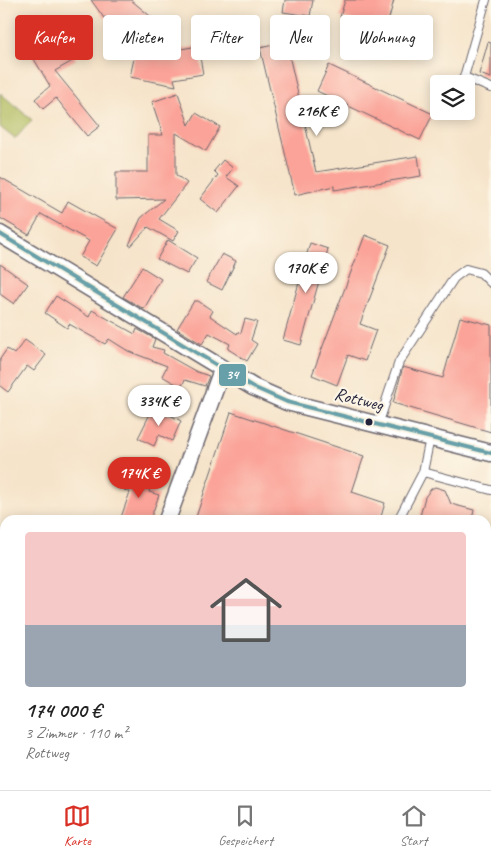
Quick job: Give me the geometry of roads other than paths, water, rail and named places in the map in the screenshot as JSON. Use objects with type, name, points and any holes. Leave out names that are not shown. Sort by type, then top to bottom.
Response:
[{"type":"street","name":"Rottweg","points":[[0,234],[253,387],[288,402],[491,453]]},
{"type":"street","points":[[169,515],[222,370]]},
{"type":"lane","points":[[486,0],[464,77],[491,88]]},
{"type":"lane","points":[[378,425],[399,362],[454,278],[466,269],[482,273],[491,284]]},
{"type":"lane","points":[[401,515],[423,472],[430,438]]},
{"type":"lane","points":[[423,472],[491,490]]}]
